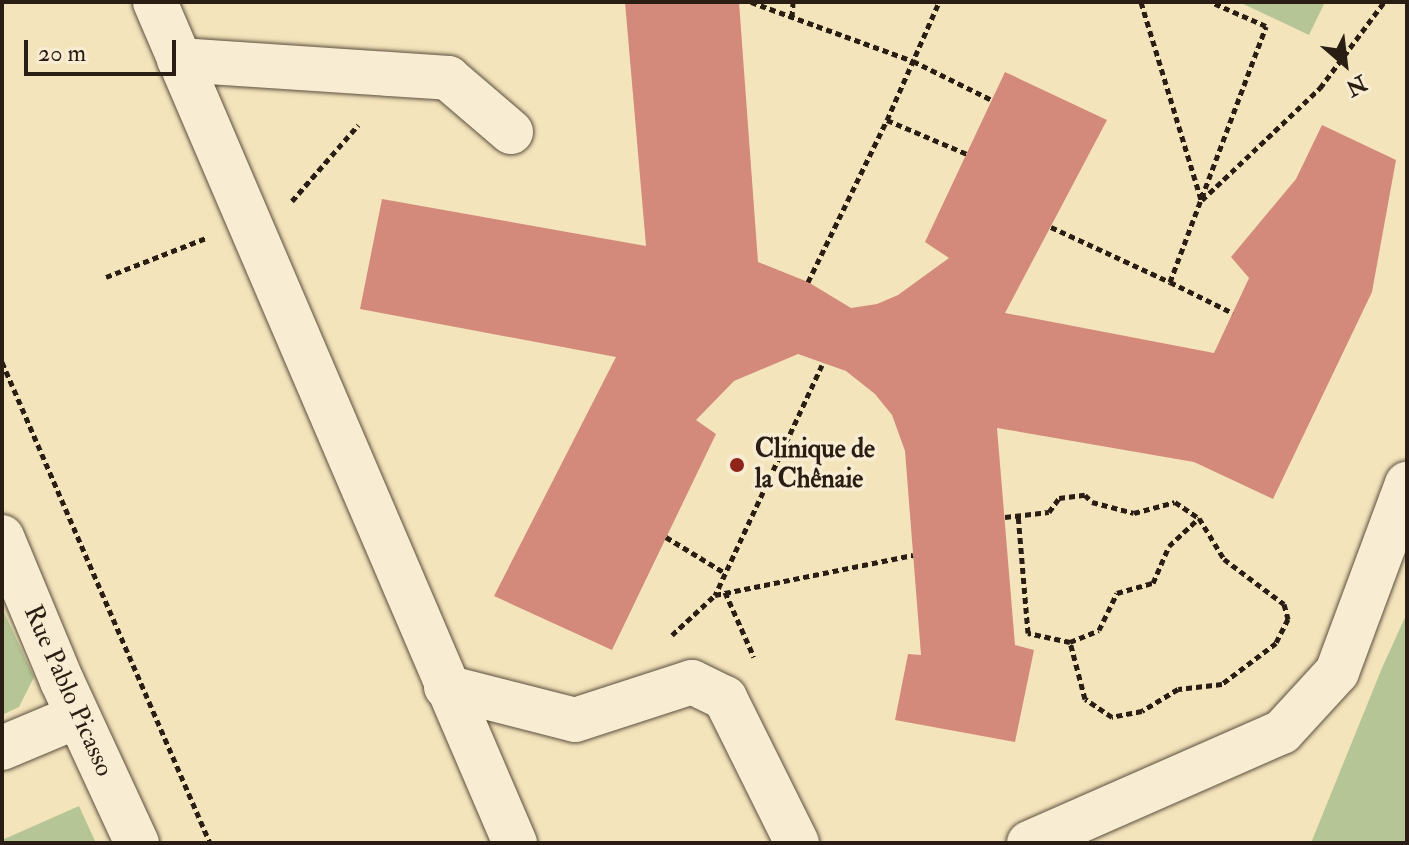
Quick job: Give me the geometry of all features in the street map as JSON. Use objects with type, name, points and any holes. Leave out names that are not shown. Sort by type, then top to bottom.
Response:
[{"type":"street","points":[[155,2],[515,843]]},
{"type":"street","points":[[179,60],[448,78],[511,132]]},
{"type":"street","points":[[1029,843],[1282,732],[1337,672],[1407,484]]},
{"type":"street","name":"Rue Pablo Picasso","points":[[2,537],[78,716],[137,843]]},
{"type":"street","points":[[446,687],[575,720],[692,682],[725,698],[797,843]]},
{"type":"street","points":[[2,748],[78,716]]},
{"type":"path","points":[[751,2],[913,61],[992,100]]},
{"type":"path","points":[[792,17],[793,2]]},
{"type":"path","points":[[808,282],[887,120],[939,2]]},
{"type":"path","points":[[1141,2],[1201,201]]},
{"type":"path","points":[[1170,282],[1266,26],[1211,2]]},
{"type":"path","points":[[1201,201],[1320,88],[1384,2]]},
{"type":"path","points":[[887,120],[967,154]]},
{"type":"path","points":[[281,192],[288,206]]},
{"type":"path","points":[[1051,227],[1233,313]]},
{"type":"path","points":[[2,362],[210,843]]},
{"type":"path","points":[[669,638],[715,595],[822,365]]},
{"type":"path","points":[[1005,517],[1049,512],[1059,498],[1085,495],[1092,502],[1134,513],[1175,502],[1199,518],[1224,559],[1284,604],[1288,619],[1276,643],[1222,684],[1178,689],[1142,711],[1112,717],[1085,699],[1070,642]]},
{"type":"path","points":[[1018,515],[1028,633],[1070,642],[1099,630],[1117,593],[1153,583],[1169,546],[1199,518]]},
{"type":"path","points":[[666,537],[725,573]]},
{"type":"path","points":[[715,595],[913,555]]},
{"type":"path","points":[[725,592],[756,661]]},
{"type":"green space","points":[[1239,2],[1325,2],[1309,35]]},
{"type":"green space","points":[[2,608],[34,677],[19,707],[2,715]]},
{"type":"green space","points":[[1407,613],[1407,843],[1311,843],[1382,668]]},
{"type":"green space","points":[[79,806],[96,843],[2,843],[2,840]]},
{"type":"building","name":"Clinique de la Chênaie","points":[[625,2],[739,2],[758,262],[808,282],[851,308],[877,304],[898,295],[949,258],[925,242],[1005,72],[1107,120],[1005,313],[1214,353],[1249,278],[1231,257],[1296,179],[1322,125],[1396,160],[1372,292],[1273,499],[1194,462],[997,428],[1015,645],[1034,650],[1015,742],[895,720],[908,654],[921,655],[905,451],[892,415],[875,394],[846,371],[798,354],[734,381],[696,420],[716,434],[612,650],[494,596],[616,357],[360,309],[382,199],[646,246]]},
{"type":"place","name":"Clinique de la Chênaie","points":[[737,465]]}]
